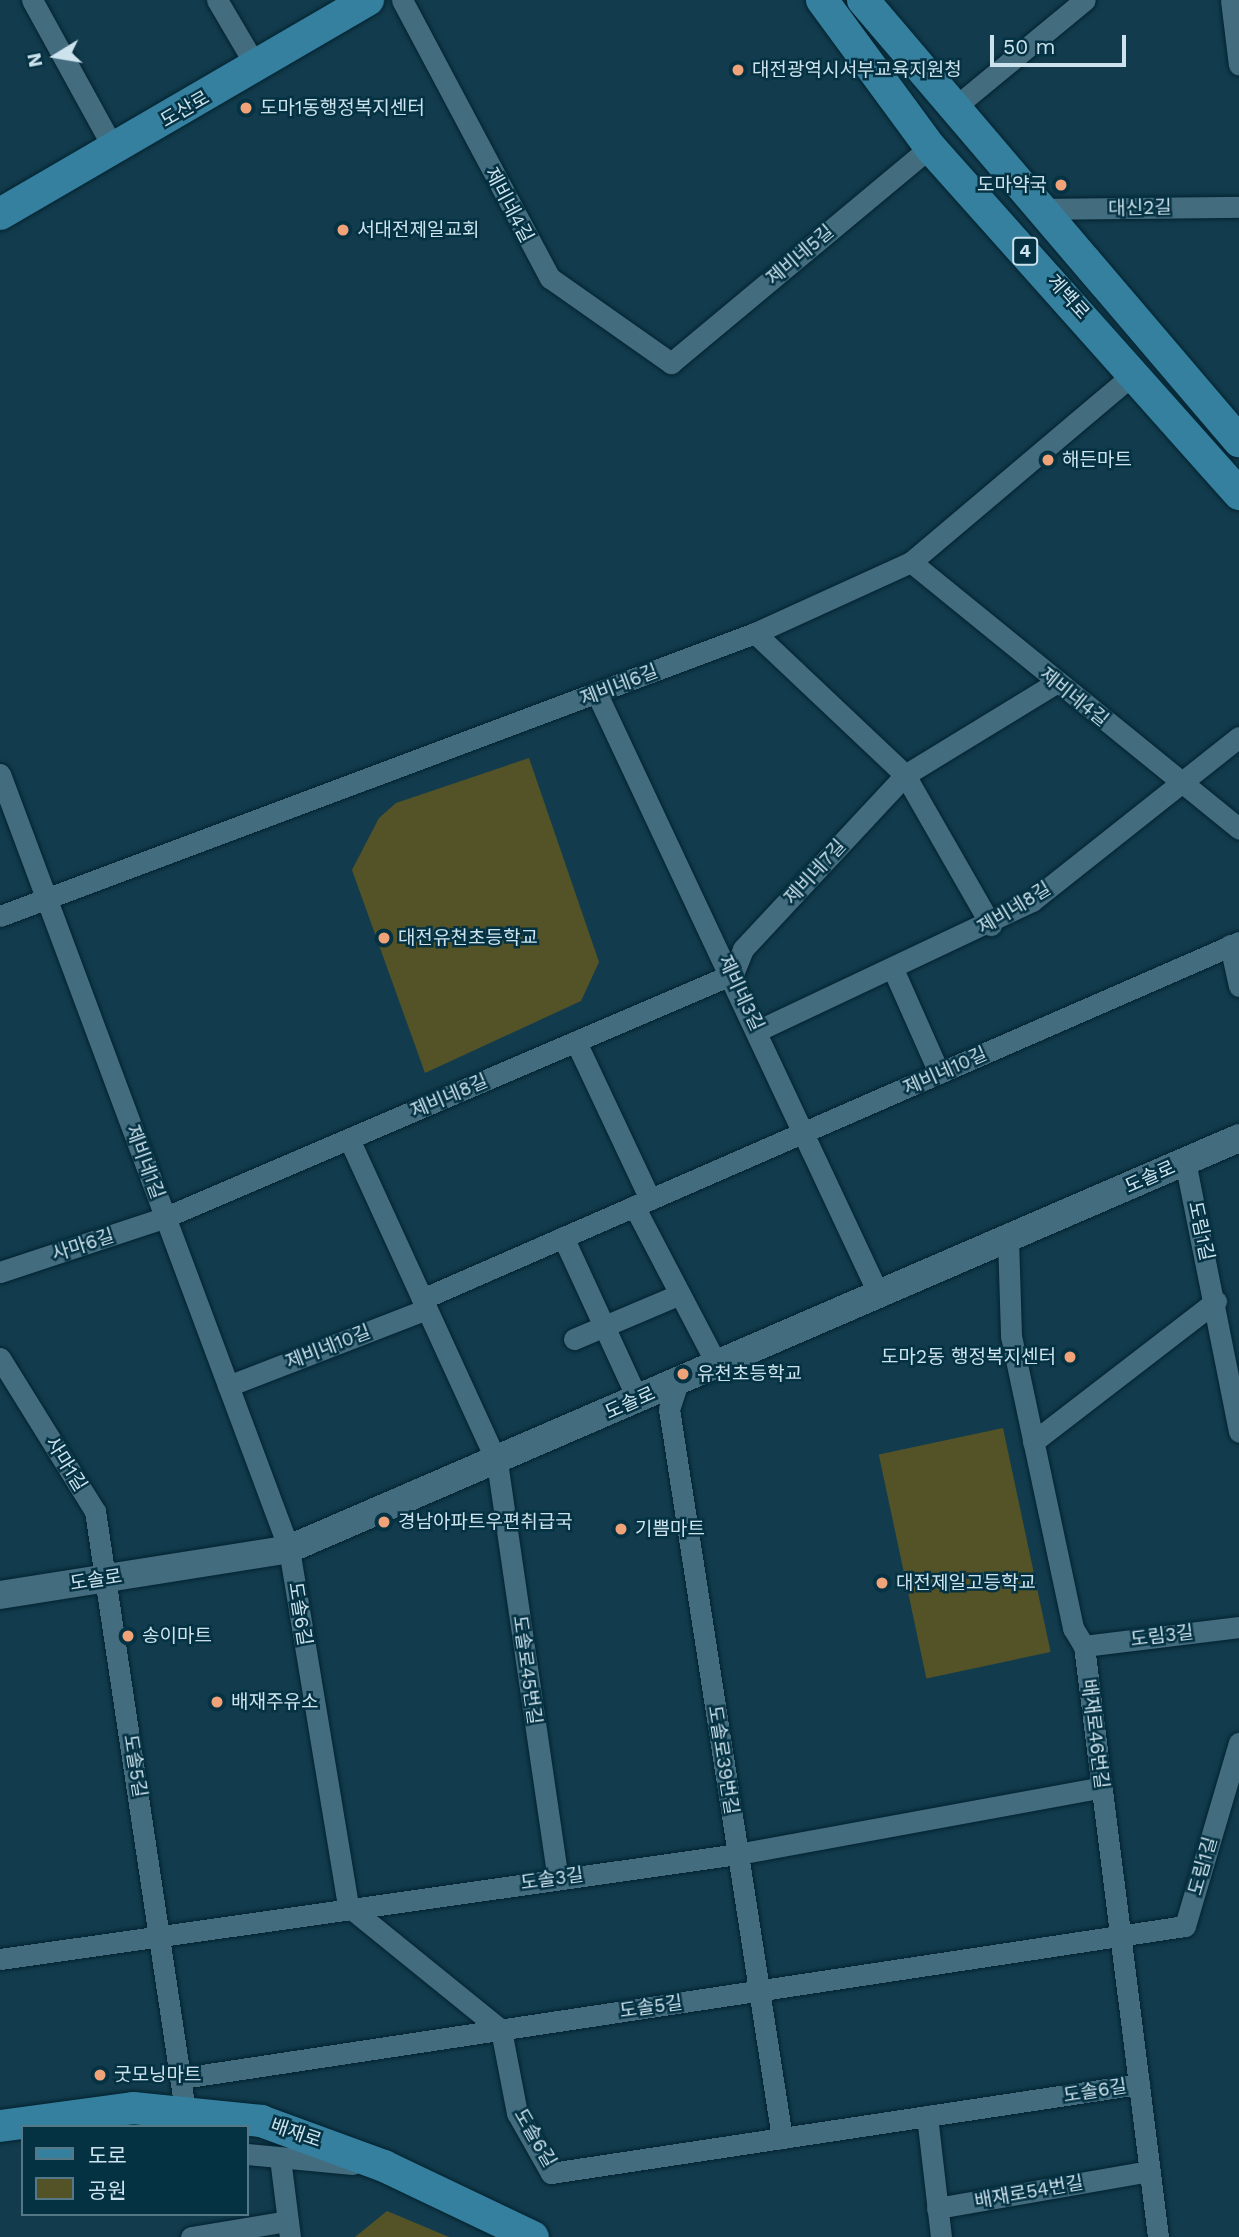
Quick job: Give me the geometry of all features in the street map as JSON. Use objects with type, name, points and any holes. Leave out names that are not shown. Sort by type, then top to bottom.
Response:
[{"type":"main road","name":"도산로","points":[[0,214],[257,68],[368,0]]},
{"type":"main road","name":"계백로","points":[[822,0],[930,147],[1136,372],[1239,494]]},
{"type":"main road","name":"계백로","points":[[863,0],[1239,442]]},
{"type":"main road","name":"배재로","points":[[0,2126],[139,2118],[184,2110],[261,2121],[384,2166],[533,2237]]},
{"type":"street","points":[[32,0],[114,149]]},
{"type":"street","points":[[218,0],[257,68]]},
{"type":"street","name":"제비네4길","points":[[402,0],[550,278],[671,363]]},
{"type":"street","points":[[955,107],[1085,0]]},
{"type":"street","points":[[1231,0],[1239,65]]},
{"type":"street","name":"제비네5길","points":[[671,363],[930,147]]},
{"type":"street","name":"대신2길","points":[[1040,209],[1239,207]]},
{"type":"street","name":"제비네6길","points":[[0,916],[755,633],[911,562],[1136,372]]},
{"type":"street","name":"제비네4길","points":[[911,562],[1056,683],[1239,829]]},
{"type":"street","points":[[755,633],[905,775],[991,925]]},
{"type":"street","name":"제비네7길","points":[[733,974],[743,949],[905,775],[1056,683]]},
{"type":"street","name":"제비네3길","points":[[597,694],[733,974],[879,1295]]},
{"type":"street","name":"제비네8길","points":[[759,1030],[991,925],[1184,786],[1239,737]]},
{"type":"street","name":"제비네1길","points":[[0,774],[289,1549]]},
{"type":"street","points":[[1235,943],[1239,986]]},
{"type":"street","name":"제비네10길","points":[[228,1386],[425,1304],[563,1237],[1235,943]]},
{"type":"street","points":[[893,969],[939,1073]]},
{"type":"street","name":"제비네8길","points":[[166,1217],[733,974]]},
{"type":"street","points":[[576,1042],[680,1294],[717,1365]]},
{"type":"street","name":"도솔로","points":[[0,1595],[289,1549],[497,1462],[1239,1138]]},
{"type":"street","points":[[349,1139],[497,1462]]},
{"type":"street","name":"도림1길","points":[[1185,1161],[1216,1301],[1239,1432]]},
{"type":"street","name":"사마6길","points":[[0,1272],[166,1217]]},
{"type":"street","points":[[563,1237],[638,1400]]},
{"type":"street","name":"배재로46번길","points":[[1008,1238],[1011,1336],[1073,1628],[1084,1646],[1158,2237]]},
{"type":"street","points":[[574,1339],[680,1294]]},
{"type":"street","points":[[1033,1442],[1216,1301]]},
{"type":"street","name":"사마1길","points":[[0,1358],[95,1511],[106,1578]]},
{"type":"street","name":"도솔로39번길","points":[[678,1382],[669,1409],[737,1854],[762,1991],[782,2138]]},
{"type":"street","name":"도솔로45번길","points":[[497,1462],[558,1878]]},
{"type":"street","name":"도솔6길","points":[[289,1549],[348,1906]]},
{"type":"street","name":"도솔5길","points":[[106,1578],[162,1933],[184,2110]]},
{"type":"street","name":"도림3길","points":[[1084,1646],[1239,1627]]},
{"type":"street","name":"도림1길","points":[[1120,1936],[1185,1926],[1239,1743]]},
{"type":"street","name":"도솔3길","points":[[0,1959],[348,1906],[737,1854],[1102,1787]]},
{"type":"street","points":[[348,1906],[501,2030]]},
{"type":"street","name":"도솔5길","points":[[182,2078],[1120,1936]]},
{"type":"street","name":"도솔6길","points":[[501,2030],[517,2113],[551,2173],[1139,2084]]},
{"type":"street","points":[[927,2116],[941,2237]]},
{"type":"street","points":[[248,2154],[384,2166]]},
{"type":"street","name":"배재로","points":[[191,2237],[289,2229],[280,2158]]},
{"type":"street","name":"배재로54번길","points":[[937,2208],[1150,2171]]},
{"type":"green space","points":[[529,758],[599,962],[581,1001],[425,1073],[352,870],[379,818],[396,803]]},
{"type":"green space","points":[[1003,1428],[1051,1652],[926,1678],[879,1454]]},
{"type":"green space","points":[[387,2211],[449,2237],[355,2237]]},
{"type":"place","name":"대전광역시서부교육지원청","points":[[738,70]]},
{"type":"place","name":"도마1동행정복지센터","points":[[246,108]]},
{"type":"place","name":"도마약국","points":[[1061,185]]},
{"type":"place","name":"서대전제일교회","points":[[343,230]]},
{"type":"place","name":"해든마트","points":[[1048,460]]},
{"type":"place","name":"대전유천초등학교","points":[[384,938]]},
{"type":"place","name":"도마2동 행정복지센터","points":[[1070,1357]]},
{"type":"place","name":"유천초등학교","points":[[683,1374]]},
{"type":"place","name":"경남아파트우편취급국","points":[[384,1522]]},
{"type":"place","name":"기쁨마트","points":[[621,1529]]},
{"type":"place","name":"대전제일고등학교","points":[[882,1583]]},
{"type":"place","name":"송이마트","points":[[128,1636]]},
{"type":"place","name":"배재주유소","points":[[217,1702]]},
{"type":"place","name":"굿모닝마트","points":[[100,2075]]}]
